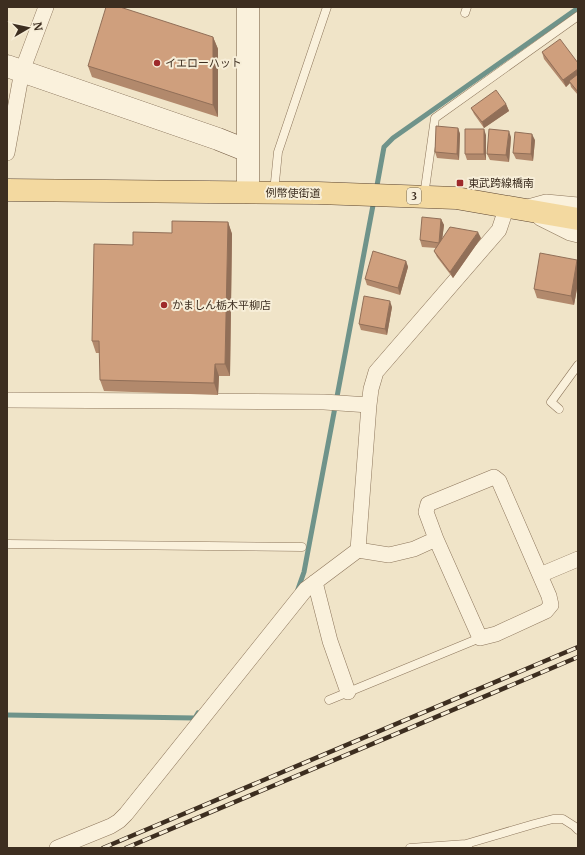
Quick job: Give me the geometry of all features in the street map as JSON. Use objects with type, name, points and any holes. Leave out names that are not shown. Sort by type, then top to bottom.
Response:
[{"type":"main road","name":"例幣使街道","points":[[7,190],[274,192],[456,198],[578,219]]},
{"type":"street","points":[[7,153],[15,68],[46,7]]},
{"type":"street","points":[[248,7],[248,192]]},
{"type":"street","points":[[15,68],[218,139],[248,151]]},
{"type":"street","points":[[358,550],[369,404],[371,389],[376,372],[499,230],[513,208],[546,202],[578,205]]},
{"type":"street","points":[[513,208],[570,233],[578,235]]},
{"type":"street","points":[[7,400],[316,402],[369,404]]},
{"type":"street","points":[[494,477],[499,481],[540,575],[549,596],[551,605],[546,611],[496,634],[480,638],[436,539],[426,512],[428,504],[494,477]]},
{"type":"street","points":[[57,848],[111,826],[122,817],[306,589],[358,550],[389,555],[414,549],[436,539]]},
{"type":"street","points":[[540,575],[578,558]]},
{"type":"street","points":[[315,582],[330,641],[348,692]]},
{"type":"lane","points":[[274,192],[278,152],[327,7]]},
{"type":"lane","points":[[424,197],[435,118],[578,16]]},
{"type":"lane","points":[[559,409],[551,402],[578,365]]},
{"type":"lane","points":[[7,544],[302,547]]},
{"type":"lane","points":[[328,700],[480,638]]},
{"type":"lane","points":[[410,848],[468,846],[553,819],[563,819],[578,830]]},
{"type":"building","name":"イエローハット","points":[[106,7],[120,7],[213,37],[213,105],[88,66]]},
{"type":"building","points":[[560,39],[578,63],[578,69],[563,80],[542,52]]},
{"type":"building","points":[[578,74],[578,92],[569,81]]},
{"type":"building","points":[[496,90],[506,104],[482,122],[471,108]]},
{"type":"building","points":[[436,126],[458,128],[457,154],[435,152]]},
{"type":"building","points":[[465,129],[484,129],[484,154],[465,154]]},
{"type":"building","points":[[489,129],[509,131],[506,155],[487,154]]},
{"type":"building","points":[[515,132],[532,134],[531,154],[513,153]]},
{"type":"building","points":[[422,217],[441,219],[439,243],[420,240]]},
{"type":"building","name":"かましん栃木平柳店","points":[[172,221],[228,222],[225,364],[215,364],[214,383],[100,380],[99,341],[92,341],[94,244],[133,245],[133,232],[172,233]]},
{"type":"building","points":[[450,227],[478,232],[450,272],[434,251]]},
{"type":"building","points":[[373,251],[406,261],[398,288],[365,279]]},
{"type":"building","points":[[540,253],[577,260],[571,296],[534,289]]},
{"type":"building","points":[[364,296],[390,301],[385,329],[359,324]]},
{"type":"waterway","points":[[376,191],[384,147],[393,138],[578,8]]},
{"type":"waterway","points":[[298,589],[304,572],[374,200]]},
{"type":"waterway","points":[[7,715],[195,718],[198,713]]},
{"type":"railway","points":[[103,848],[578,647]]},
{"type":"railway","points":[[126,848],[578,657]]},
{"type":"place","name":"イエローハット","points":[[157,63]]},
{"type":"place","name":"東武跨線橋南","points":[[460,183]]},
{"type":"place","name":"かましん栃木平柳店","points":[[164,305]]}]
